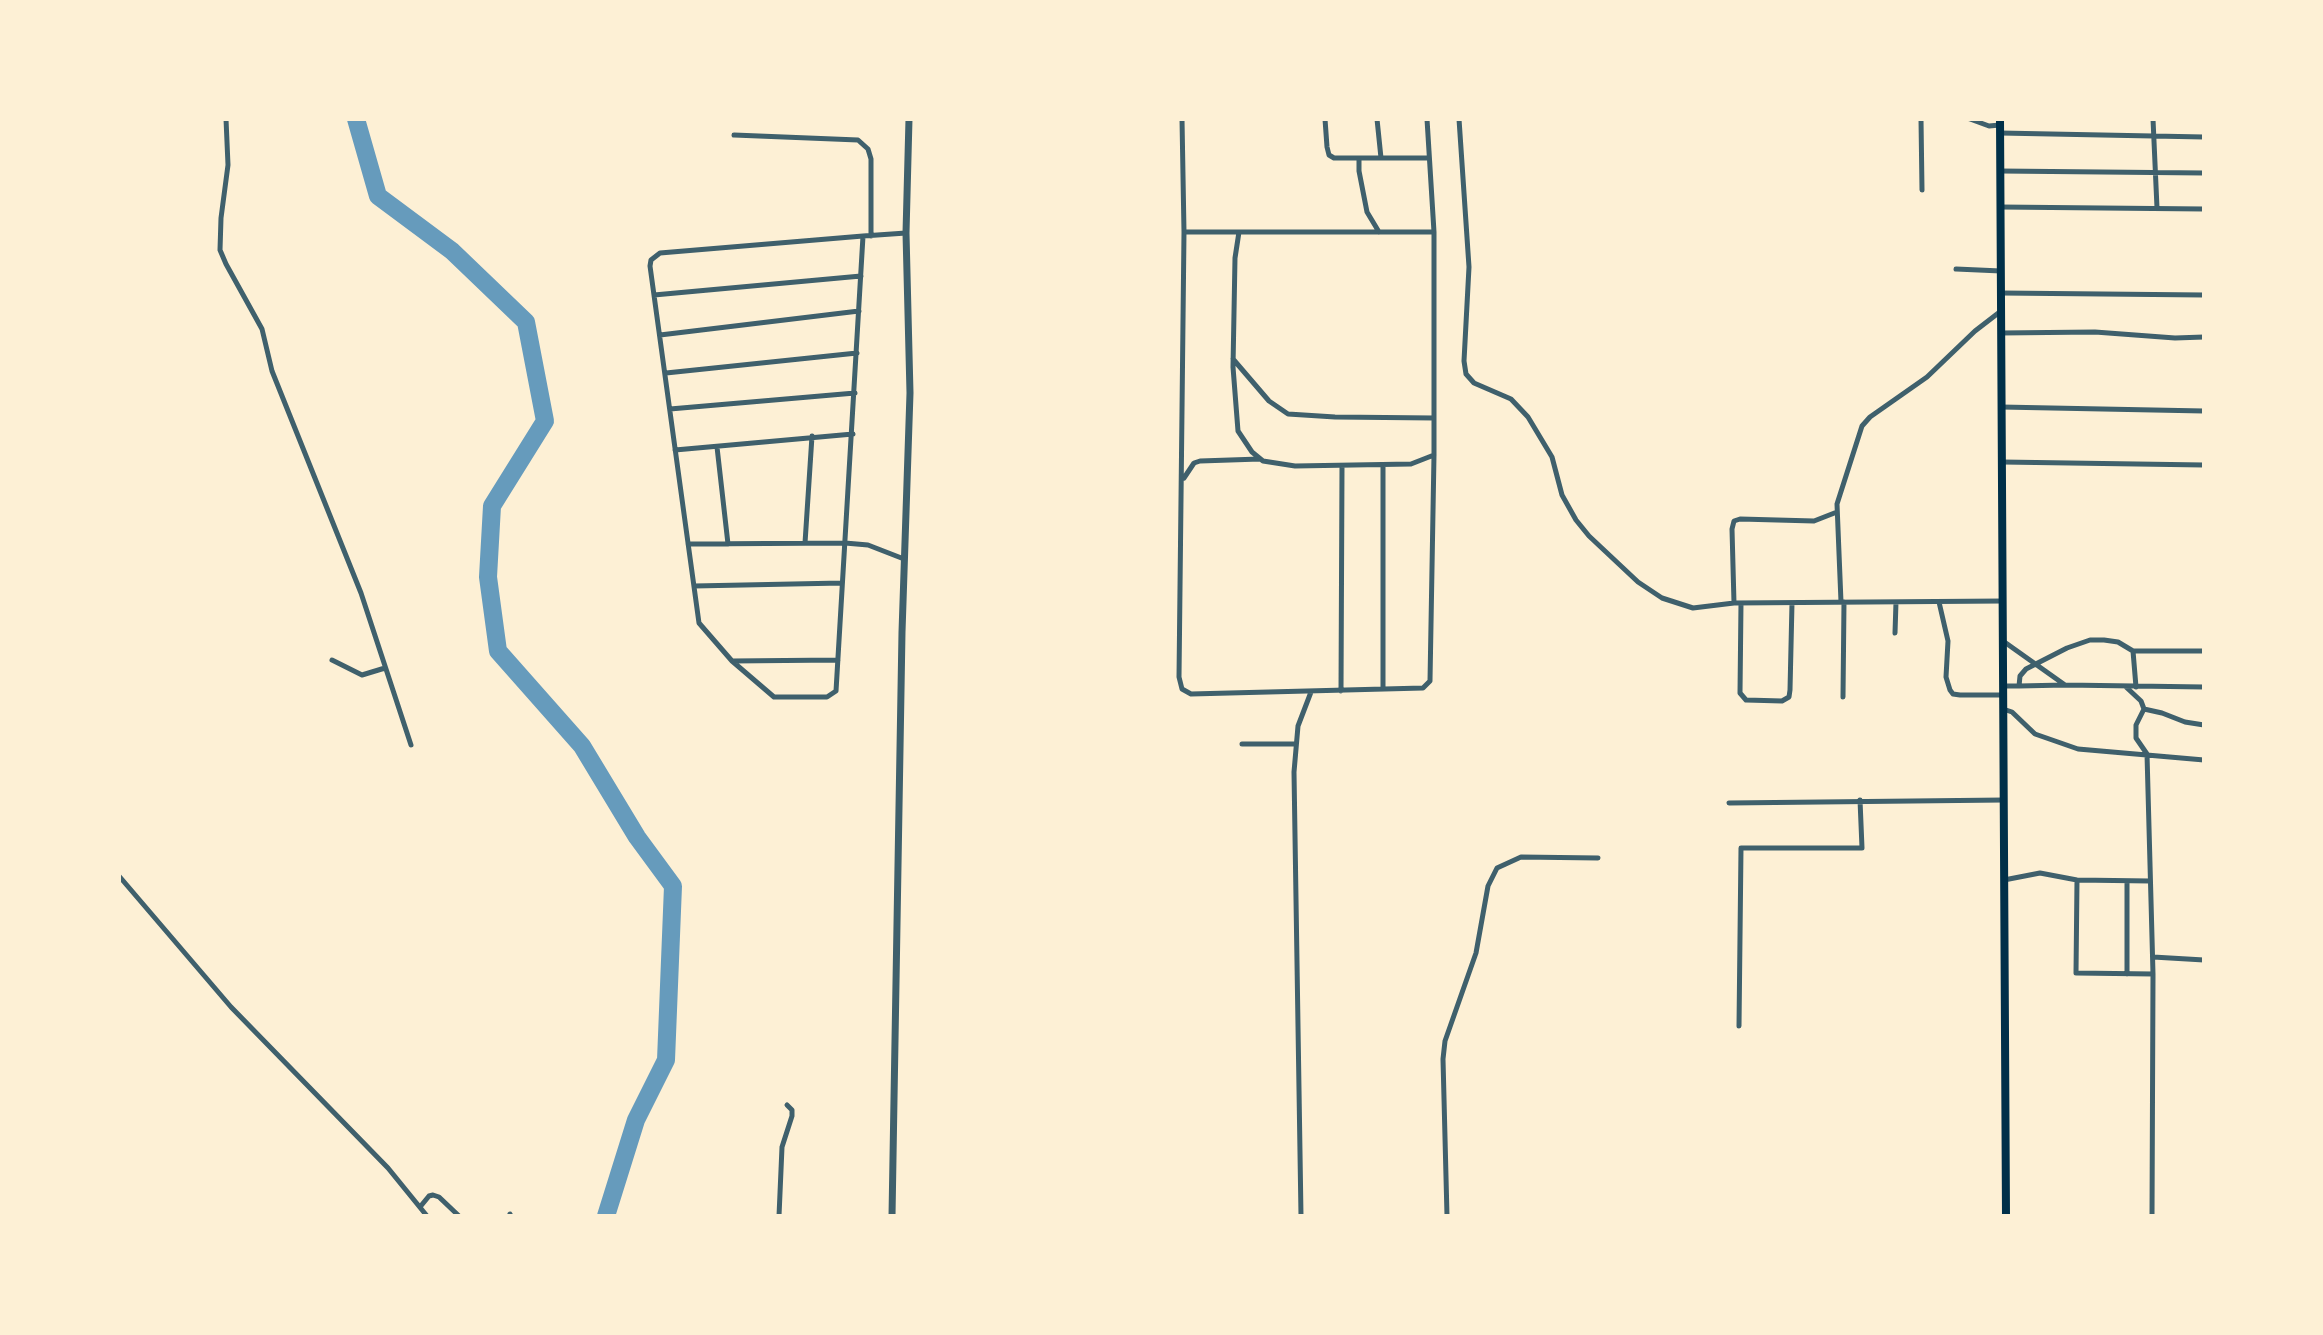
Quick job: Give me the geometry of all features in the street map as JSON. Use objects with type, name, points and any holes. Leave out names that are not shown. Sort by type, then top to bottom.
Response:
[{"type":"main road","points":[[2000,126],[2007,1216]]},
{"type":"street","points":[[226,119],[228,165],[220,250],[262,329],[276,383],[361,593],[411,745]]},
{"type":"street","points":[[892,1216],[904,559],[910,393],[906,233],[909,119]]},
{"type":"street","points":[[1182,119],[1184,232],[1179,677],[1182,690],[1205,695],[1423,688],[1430,681],[1434,232],[1427,119]]},
{"type":"street","points":[[1325,119],[1329,155],[1334,158],[1429,158]]},
{"type":"street","points":[[1377,119],[1381,159]]},
{"type":"street","points":[[1378,127],[1383,119]]},
{"type":"street","points":[[1459,119],[1469,267],[1464,362],[1469,378],[1486,390],[1511,399],[1528,417],[1552,457],[1562,495],[1576,520],[1589,536],[1638,582],[1662,598],[1684,606],[1702,608],[1737,603],[2003,601]]},
{"type":"street","points":[[1921,119],[1922,190]]},
{"type":"street","points":[[1969,119],[1989,126],[2204,136]]},
{"type":"street","points":[[2153,119],[2157,208]]},
{"type":"street","points":[[734,135],[858,140],[868,149],[871,159],[871,236]]},
{"type":"street","points":[[1359,159],[1367,212],[1379,232]]},
{"type":"street","points":[[2000,171],[2204,173]]},
{"type":"street","points":[[2000,207],[2204,209]]},
{"type":"street","points":[[1184,232],[1434,232]]},
{"type":"street","points":[[1239,232],[1235,258],[1233,359],[1238,431],[1242,440],[1260,460]]},
{"type":"street","points":[[863,236],[836,691],[827,697],[771,696],[732,661],[699,623],[651,260],[660,253],[863,236],[906,233]]},
{"type":"street","points":[[1956,269],[2001,271]]},
{"type":"street","points":[[654,295],[861,276]]},
{"type":"street","points":[[2001,293],[2204,295]]},
{"type":"street","points":[[660,335],[859,311]]},
{"type":"street","points":[[1843,697],[1843,602],[1837,512],[1840,492],[1862,426],[1870,417],[1927,377],[1975,331],[2001,311]]},
{"type":"street","points":[[2001,333],[2095,332],[2175,338],[2204,337]]},
{"type":"street","points":[[666,373],[857,353]]},
{"type":"street","points":[[1233,359],[1269,401],[1288,414],[1335,418],[1434,418]]},
{"type":"street","points":[[670,409],[855,393]]},
{"type":"street","points":[[2001,407],[2204,411]]},
{"type":"street","points":[[675,450],[852,434]]},
{"type":"street","points":[[805,543],[812,436]]},
{"type":"street","points":[[717,447],[729,544]]},
{"type":"street","points":[[1182,481],[1194,463],[1200,461],[1260,460],[1274,465],[1383,466],[1411,464],[1434,455]]},
{"type":"street","points":[[2002,462],[2204,465]]},
{"type":"street","points":[[1340,691],[1342,466]]},
{"type":"street","points":[[1383,466],[1383,689]]},
{"type":"street","points":[[1792,603],[1789,697],[1782,701],[1746,700],[1740,693],[1732,529],[1734,521],[1814,521],[1837,512]]},
{"type":"street","points":[[688,544],[845,543],[868,545],[904,559]]},
{"type":"street","points":[[694,586],[842,583]]},
{"type":"street","points":[[1895,632],[1896,602]]},
{"type":"street","points":[[1939,602],[1947,634],[1946,677],[1953,694],[2019,686],[2204,687]]},
{"type":"street","points":[[2019,686],[2023,672],[2035,663],[2090,640],[2113,640],[2133,651],[2203,651]]},
{"type":"street","points":[[2003,641],[2065,685]]},
{"type":"street","points":[[2133,651],[2136,687]]},
{"type":"street","points":[[332,660],[362,675],[385,668]]},
{"type":"street","points":[[732,661],[838,660]]},
{"type":"street","points":[[2126,687],[2144,709]]},
{"type":"street","points":[[1301,1216],[1295,744],[1303,708],[1311,692]]},
{"type":"street","points":[[2003,709],[2017,716],[2035,734],[2078,749],[2204,760]]},
{"type":"street","points":[[2144,709],[2204,725]]},
{"type":"street","points":[[2144,709],[2136,725],[2137,742],[2147,754],[2153,957],[2152,1216]]},
{"type":"street","points":[[2125,753],[2137,742]]},
{"type":"street","points":[[1242,744],[1295,744]]},
{"type":"street","points":[[1740,1027],[1741,848],[1862,848],[1860,800]]},
{"type":"street","points":[[1729,803],[2004,800]]},
{"type":"street","points":[[1447,1216],[1443,1059],[1446,1041],[1476,953],[1488,886],[1497,868],[1521,857],[1598,858]]},
{"type":"street","points":[[2004,880],[2040,873],[2077,880],[2150,881]]},
{"type":"street","points":[[119,876],[231,1007],[372,1151],[427,1216]]},
{"type":"street","points":[[2077,880],[2076,973],[2153,974]]},
{"type":"street","points":[[2127,881],[2127,974]]},
{"type":"street","points":[[2153,957],[2204,960]]},
{"type":"street","points":[[779,1216],[782,1147],[792,1116],[792,1110],[787,1105]]},
{"type":"street","points":[[420,1207],[433,1195],[439,1197],[459,1216]]},
{"type":"waterway","points":[[356,119],[378,196],[452,251],[526,322],[545,421],[492,506],[488,577],[498,651],[582,746],[637,837],[673,886],[666,1060],[636,1120],[606,1216]]}]
